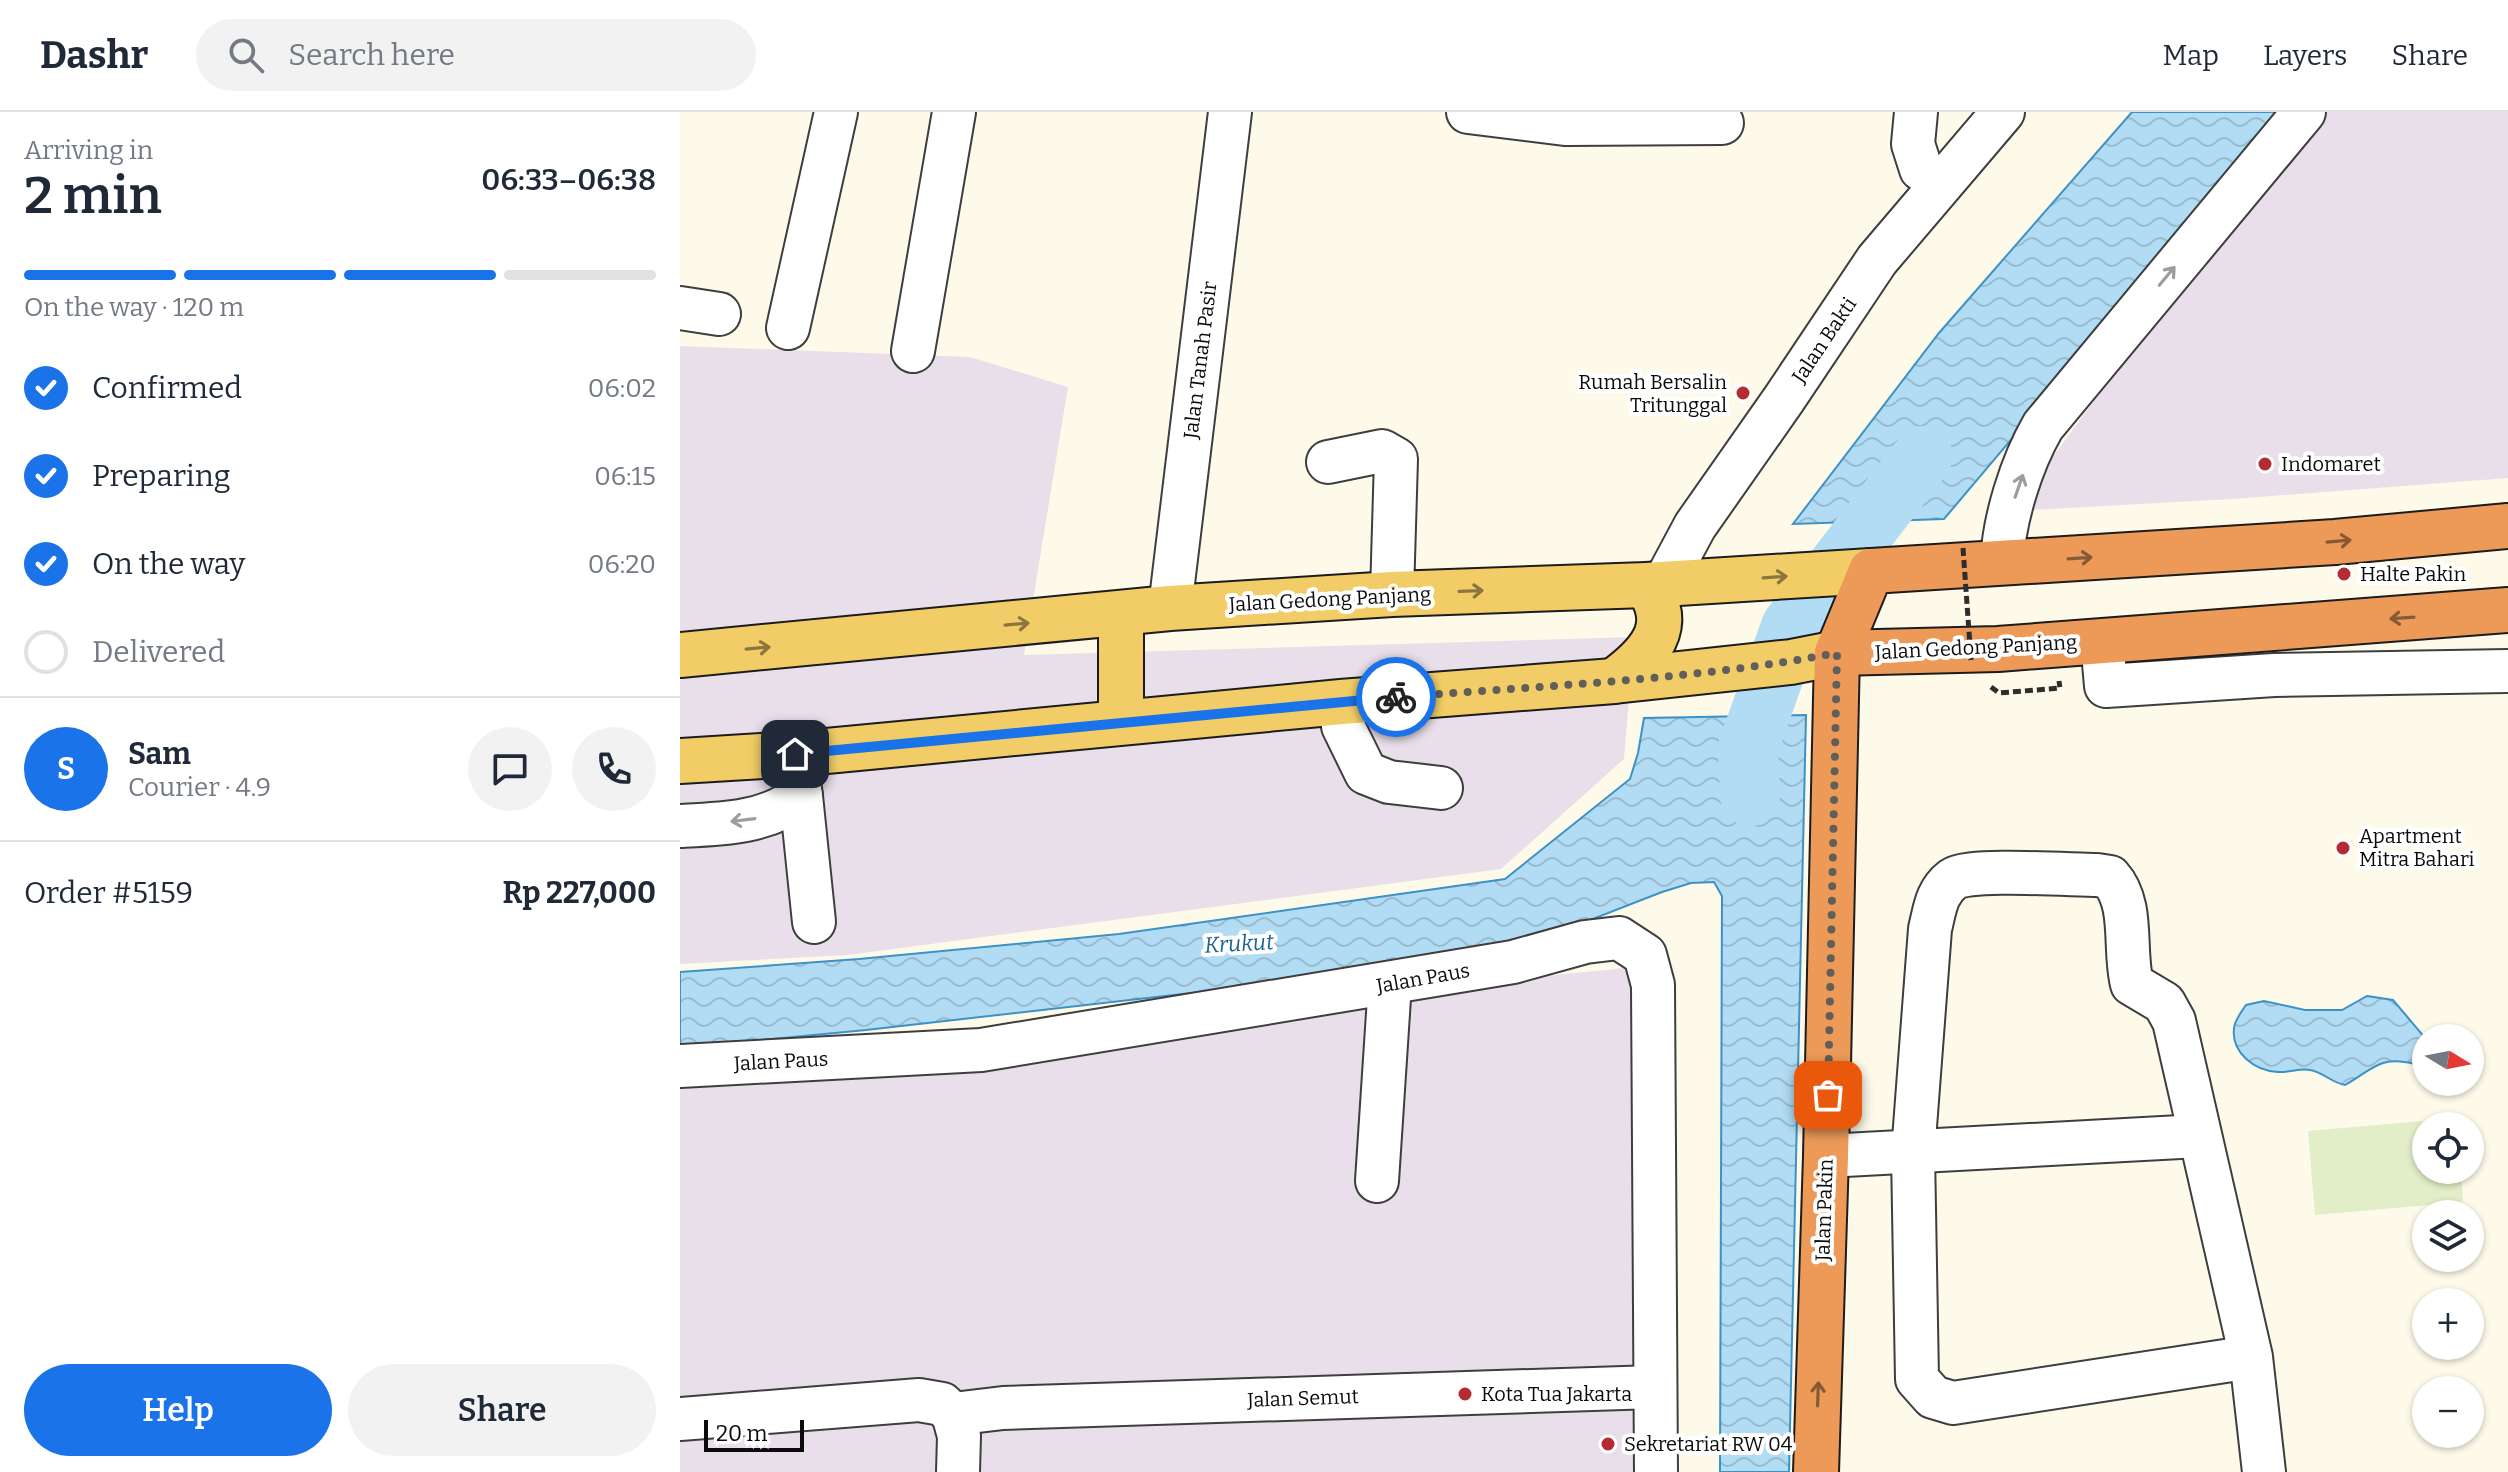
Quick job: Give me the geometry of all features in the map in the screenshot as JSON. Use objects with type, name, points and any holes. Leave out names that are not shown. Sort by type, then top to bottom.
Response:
[{"type":"highway","name":"Jalan Gedong Panjang","points":[[1861,571],[1982,555],[2335,542],[2508,526]]},
{"type":"highway","name":"Jalan Pakin","points":[[1816,1472],[1837,653],[1861,571]]},
{"type":"highway","name":"Jalan Gedong Panjang","points":[[1837,653],[1998,649],[2508,610]]},
{"type":"main road","name":"Jalan Gedong Panjang","points":[[680,655],[1170,608],[1861,571]]},
{"type":"main road","points":[[1634,678],[1639,662],[1654,643],[1660,628],[1655,597],[1670,583]]},
{"type":"main road","points":[[1121,614],[1121,722]]},
{"type":"main road","name":"Jalan Gedong Panjang","points":[[680,761],[798,775],[1121,722],[1634,678],[1791,662],[1837,653]]},
{"type":"street","points":[[788,328],[836,112]]},
{"type":"street","points":[[913,351],[954,112]]},
{"type":"street","name":"Jalan Tanah Pasir","points":[[1170,608],[1230,112]]},
{"type":"street","points":[[1468,112],[1565,124],[1722,123]]},
{"type":"street","points":[[1916,112],[1913,144],[1921,169],[1942,183]]},
{"type":"street","name":"Jalan Bakti","points":[[1670,583],[1695,526],[1877,260],[2003,112]]},
{"type":"street","points":[[1982,555],[2006,524],[2035,440],[2043,426],[2304,112]]},
{"type":"street","points":[[1328,462],[1382,451],[1396,459],[1392,594]]},
{"type":"street","points":[[2411,672],[2441,648],[2455,614]]},
{"type":"street","points":[[2102,641],[2106,686],[2274,675],[2508,671]]},
{"type":"street","points":[[1341,702],[1343,726],[1366,773],[1389,782],[1441,788]]},
{"type":"street","points":[[680,826],[763,817],[784,810],[798,775]]},
{"type":"street","points":[[798,775],[814,922]]},
{"type":"street","points":[[2251,1357],[1953,1403],[1933,1397],[1917,1379],[1913,1153],[1930,929],[1938,895],[1955,877],[1980,873],[2097,875],[2110,877],[2120,888],[2126,921],[2127,964],[2132,984],[2164,1003],[2174,1021],[2251,1357],[2264,1472]]},
{"type":"street","name":"Jalan Paus","points":[[680,1066],[981,1050],[1513,962],[1585,942],[1619,938],[1645,955],[1653,985],[1656,1472]]},
{"type":"street","points":[[1377,1181],[1389,998],[1386,984]]},
{"type":"street","points":[[1826,1156],[2199,1136]]},
{"type":"street","name":"Jalan Semut","points":[[953,1414],[1003,1408],[1654,1387]]},
{"type":"street","points":[[680,1419],[919,1400],[942,1404],[953,1414],[959,1436],[958,1472]]},
{"type":"path","points":[[1971,660],[1982,555]]},
{"type":"shaded area","points":[[2306,112],[2508,112],[2508,478],[2232,499],[2013,511]]},
{"type":"shaded area","points":[[680,346],[970,357],[1068,387],[1024,655],[1634,637],[1624,759],[1501,869],[848,955],[680,964]]},
{"type":"shaded area","points":[[1646,966],[1657,1472],[680,1472],[680,1055],[1097,1020]]},
{"type":"green space","points":[[2412,1122],[2412,1184],[2462,1184],[2463,1200],[2412,1200],[2412,1206],[2315,1215],[2308,1131]]},
{"type":"water","points":[[2132,112],[2288,112],[1944,519],[1793,524],[1939,333]]},
{"type":"water","name":"Krukut","points":[[1806,715],[1789,1472],[1720,1472],[1722,896],[1714,882],[1691,883],[1662,892],[1490,959],[866,1030],[680,1048],[680,972],[859,959],[1119,934],[1505,879],[1630,779],[1644,718]]},
{"type":"water","points":[[2367,996],[2393,1000],[2413,1024],[2412,1064],[2385,1062],[2345,1085],[2310,1070],[2269,1071],[2246,1059],[2236,1045],[2235,1025],[2246,1005],[2264,1001],[2305,1010],[2342,1010]]},
{"type":"waterway","points":[[1750,796],[1748,748],[1791,627],[1923,456]]},
{"type":"way so far","points":[[1396,697],[1614,681],[1791,662],[1837,653],[1828,1095]]},
{"type":"place","name":"Rumah Bersalin Tritunggal","points":[[1743,393]]},
{"type":"place","name":"Indomaret","points":[[2265,464]]},
{"type":"place","name":"Halte Pakin","points":[[2344,574]]},
{"type":"place","name":"Apartment Mitra Bahari","points":[[2343,848]]},
{"type":"place","name":"Kota Tua Jakarta","points":[[1465,1394]]},
{"type":"place","name":"Sekretariat RW 04","points":[[1608,1444]]},
{"type":"route","points":[[795,754],[1396,697]]}]
